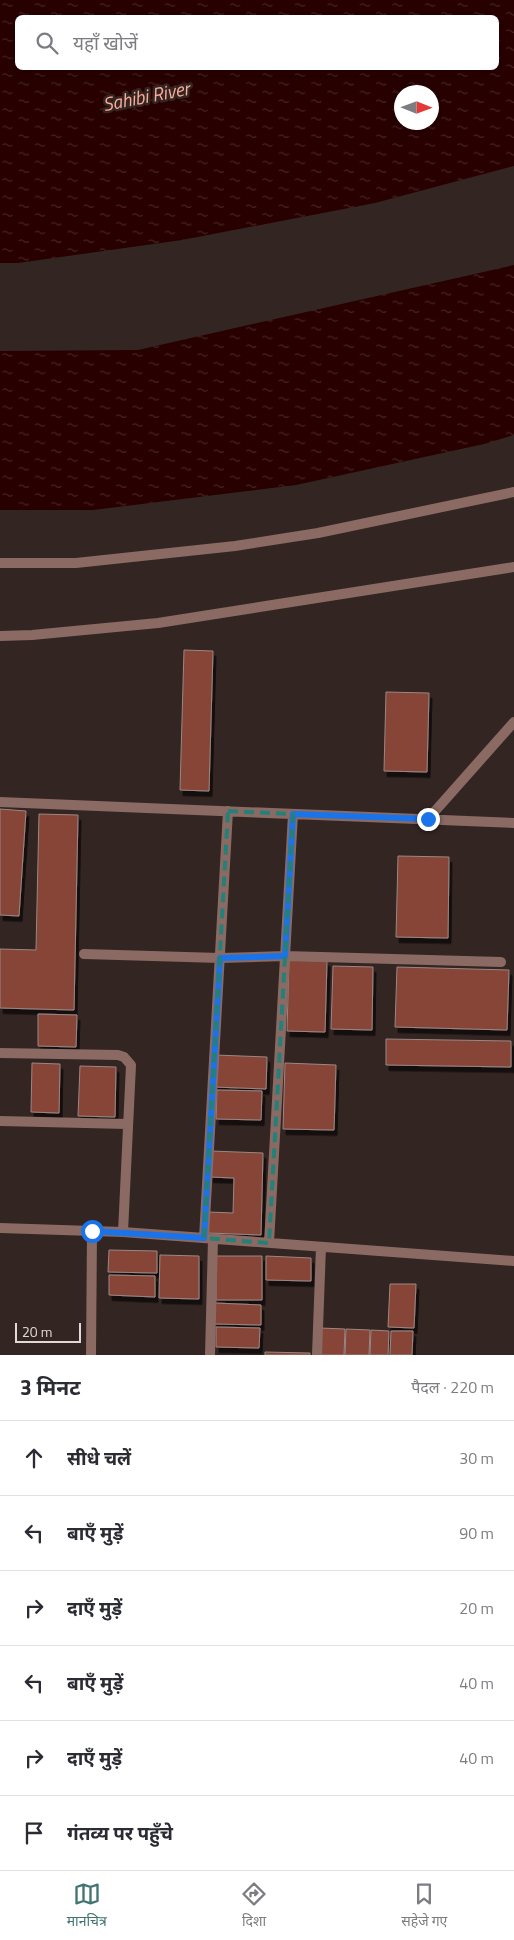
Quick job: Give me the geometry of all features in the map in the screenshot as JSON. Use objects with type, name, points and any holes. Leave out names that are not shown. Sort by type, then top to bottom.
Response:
[{"type":"street","points":[[0,563],[76,564],[235,546],[318,533],[514,492]]},
{"type":"street","points":[[0,636],[32,635],[158,623],[514,567]]},
{"type":"street","points":[[428,819],[514,722]]},
{"type":"street","points":[[0,802],[514,823]]},
{"type":"street","points":[[210,1355],[209,1239],[228,811]]},
{"type":"street","points":[[269,1243],[293,814]]},
{"type":"street","points":[[84,954],[220,958],[285,956],[501,962]]},
{"type":"street","points":[[0,1053],[124,1057],[130,1065],[123,1232]]},
{"type":"street","points":[[0,1121],[127,1124]]},
{"type":"street","points":[[0,1228],[123,1232],[514,1261]]},
{"type":"street","points":[[92,1231],[92,1355]]},
{"type":"street","points":[[317,1355],[321,1247]]},
{"type":"highlighted area","points":[[228,811],[293,814],[269,1243],[204,1238]]},
{"type":"water","name":"Sahibi River","points":[[0,0],[514,0],[514,166],[375,203],[182,240],[18,263],[0,263]]},
{"type":"water","points":[[514,265],[514,435],[484,444],[296,485],[93,510],[0,510],[0,351],[138,350]]},
{"type":"building","points":[[184,650],[213,651],[209,791],[180,790]]},
{"type":"building","points":[[386,692],[429,693],[427,772],[384,771]]},
{"type":"building","points":[[0,809],[26,811],[19,916],[0,915]]},
{"type":"building","points":[[39,814],[78,815],[74,1010],[0,1008],[0,949],[36,950]]},
{"type":"building","points":[[398,856],[449,857],[448,938],[396,937]]},
{"type":"building","points":[[289,960],[327,961],[325,1032],[287,1031]]},
{"type":"building","points":[[333,966],[373,967],[372,1030],[331,1029]]},
{"type":"building","points":[[397,967],[509,970],[507,1030],[395,1027]]},
{"type":"building","points":[[38,1014],[77,1015],[76,1047],[38,1046]]},
{"type":"building","points":[[386,1039],[511,1041],[511,1067],[386,1065]]},
{"type":"building","points":[[215,1055],[267,1057],[266,1089],[214,1087]]},
{"type":"building","points":[[32,1063],[60,1064],[59,1113],[31,1112]]},
{"type":"building","points":[[285,1063],[336,1065],[334,1130],[283,1129]]},
{"type":"building","points":[[80,1066],[116,1067],[115,1117],[78,1116]]},
{"type":"building","points":[[217,1090],[262,1091],[261,1120],[216,1119]]},
{"type":"building","points":[[211,1151],[263,1153],[261,1235],[208,1233],[209,1212],[233,1213],[234,1178],[210,1177]]},
{"type":"building","points":[[109,1250],[157,1251],[157,1273],[108,1272]]},
{"type":"building","points":[[160,1255],[199,1256],[199,1299],[159,1298]]},
{"type":"building","points":[[216,1256],[262,1256],[262,1300],[216,1300]]},
{"type":"building","points":[[266,1256],[311,1258],[311,1281],[266,1280]]},
{"type":"building","points":[[109,1275],[155,1276],[155,1297],[109,1295]]},
{"type":"building","points":[[390,1284],[416,1284],[414,1328],[388,1327]]},
{"type":"building","points":[[215,1303],[261,1305],[261,1325],[214,1324]]},
{"type":"building","points":[[216,1327],[260,1328],[259,1348],[216,1347]]},
{"type":"building","points":[[320,1328],[345,1329],[344,1355],[320,1355]]},
{"type":"building","points":[[346,1329],[370,1330],[369,1355],[345,1355]]},
{"type":"building","points":[[371,1330],[389,1331],[388,1355],[370,1355]]},
{"type":"building","points":[[391,1331],[413,1331],[412,1355],[390,1355]]},
{"type":"building","points":[[265,1352],[310,1353],[310,1355],[265,1355]]},
{"type":"route","points":[[92,1231],[204,1238],[220,958],[285,956],[293,814],[428,819]]}]
